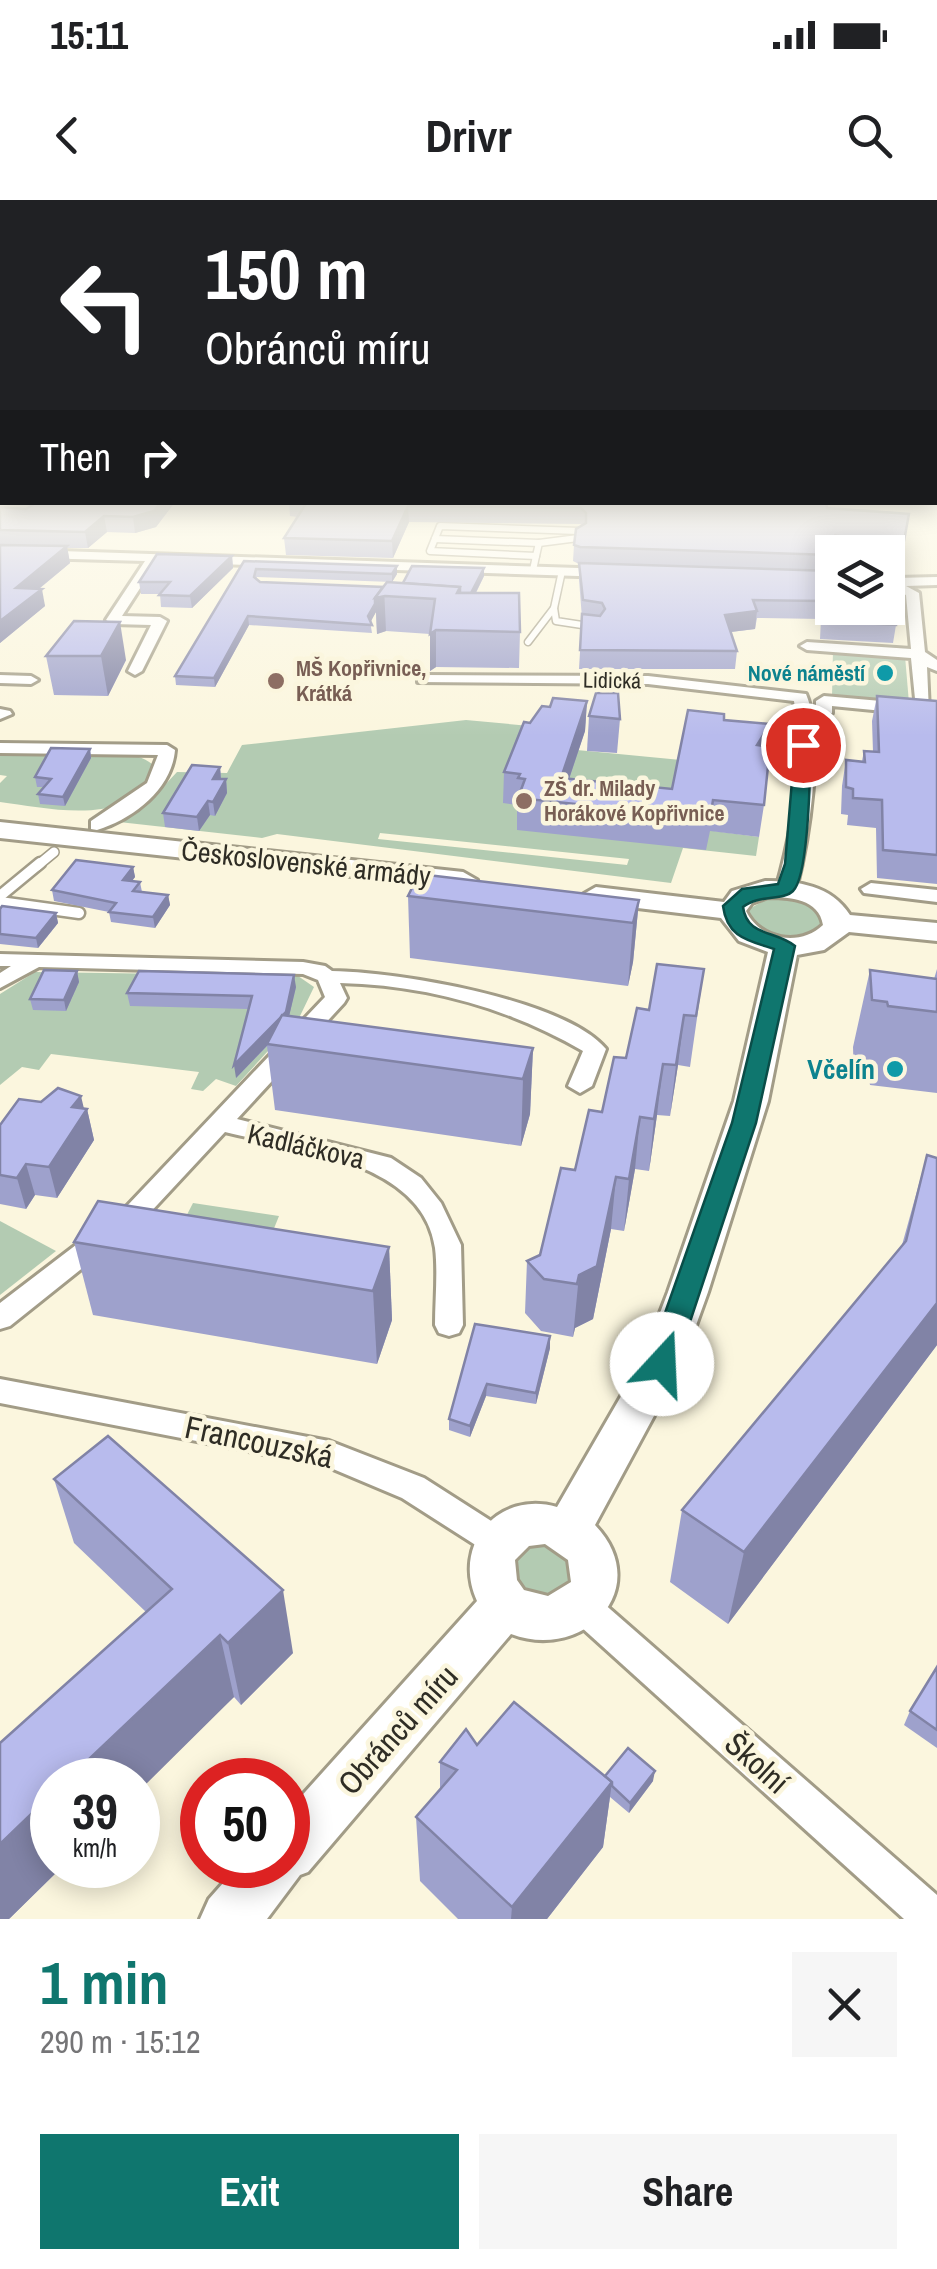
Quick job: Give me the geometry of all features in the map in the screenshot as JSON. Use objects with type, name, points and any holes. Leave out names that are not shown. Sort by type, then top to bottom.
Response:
[{"type":"main road","name":"Československé armády","points":[[0,830],[486,883]]},
{"type":"main road","points":[[786,889],[822,900],[834,910],[838,922],[834,932],[823,941],[784,946],[746,933],[735,922],[732,911],[748,893],[786,889]]},
{"type":"main road","points":[[561,892],[732,911]]},
{"type":"main road","points":[[838,922],[937,932]]},
{"type":"main road","points":[[568,1531],[662,1364],[750,1101],[784,946]]},
{"type":"main road","points":[[545,1524],[568,1531],[588,1549],[594,1563],[595,1578],[582,1606],[568,1615],[535,1620],[505,1605],[490,1574],[491,1557],[499,1542],[527,1525],[545,1524]]},
{"type":"main road","name":"Obránců míru","points":[[310,1827],[505,1605]]},
{"type":"main road","points":[[229,1919],[256,1888]]},
{"type":"street","points":[[135,672],[160,621],[112,620],[141,576]]},
{"type":"street","points":[[905,588],[937,581]]},
{"type":"street","points":[[905,592],[937,593]]},
{"type":"street","points":[[824,713],[824,701],[930,710],[918,654],[912,593]]},
{"type":"street","points":[[905,623],[916,624]]},
{"type":"street","points":[[807,646],[918,654],[937,650]]},
{"type":"street","points":[[918,654],[937,667]]},
{"type":"street","points":[[0,679],[31,680]]},
{"type":"street","name":"Lidická","points":[[423,679],[695,683],[801,697],[805,712],[800,795],[794,864],[786,889]]},
{"type":"street","points":[[0,748],[167,750],[168,761],[150,788],[136,802],[97,825]]},
{"type":"street","points":[[871,889],[937,896]]},
{"type":"street","points":[[0,960],[303,968],[328,977],[399,981],[490,1003],[595,1049],[580,1086]]},
{"type":"street","points":[[0,982],[34,962]]},
{"type":"street","name":"Kadláčkova","points":[[0,1318],[136,1212],[222,1124],[336,998],[328,977]]},
{"type":"street","name":"Kadláčkova","points":[[222,1124],[382,1164],[412,1184],[432,1209],[448,1245],[449,1325]]},
{"type":"street","name":"Francouzská","points":[[0,1392],[329,1454],[414,1488],[499,1542]]},
{"type":"street","name":"Školní","points":[[582,1606],[934,1919]]},
{"type":"lane","points":[[561,576],[554,608],[556,621],[597,626]]},
{"type":"lane","points":[[528,642],[554,608]]},
{"type":"lane","points":[[0,899],[54,852]]},
{"type":"lane","points":[[0,899],[79,913]]},
{"type":"green space","points":[[833,650],[905,656],[909,703],[832,697]]},
{"type":"green space","name":"ZŠ dr. Milady Horákové Kopřivnice","points":[[466,720],[552,728],[520,805],[759,837],[756,856],[683,848],[671,883],[277,834],[262,838],[119,822],[148,803],[177,772],[227,773],[242,745]],"holes":[[[380,833],[629,859],[627,865],[378,839]]]},
{"type":"green space","points":[[556,748],[681,760],[668,820],[559,809]]},
{"type":"green space","points":[[105,750],[126,753],[155,767],[144,787],[129,800],[88,810],[42,808],[0,802],[0,783],[7,776],[0,775],[0,751]]},
{"type":"green space","points":[[771,897],[811,905],[822,920],[819,928],[791,937],[755,924],[748,917],[749,909]]},
{"type":"green space","points":[[35,972],[298,976],[314,987],[300,1016],[236,1086],[216,1079],[203,1091],[191,1089],[199,1072],[51,1054],[39,1070],[22,1067],[0,1085],[0,994]]},
{"type":"green space","points":[[193,1203],[279,1216],[264,1253],[175,1238]]},
{"type":"green space","points":[[0,1221],[56,1251],[0,1295]]},
{"type":"green space","points":[[536,1539],[567,1549],[575,1578],[553,1600],[520,1593],[511,1555]]},
{"type":"building","points":[[0,576],[30,576],[16,588],[42,589],[0,621]]},
{"type":"building","points":[[143,576],[211,576],[190,596],[159,595],[170,582],[139,582]]},
{"type":"building","points":[[235,576],[254,576],[260,582],[383,587],[368,616],[372,625],[248,616],[214,678],[175,676]]},
{"type":"building","points":[[407,576],[480,576],[471,593],[460,593],[460,587],[403,583]]},
{"type":"building","points":[[580,576],[815,576],[815,601],[753,600],[757,611],[725,615],[737,651],[580,650],[582,614],[600,616],[605,609],[602,603],[583,600]]},
{"type":"building","points":[[387,582],[460,587],[457,593],[519,593],[520,632],[436,630],[430,634],[435,599],[375,598]]},
{"type":"building","points":[[74,621],[120,622],[101,656],[46,656]]},
{"type":"building","points":[[596,693],[618,693],[620,719],[589,716]]},
{"type":"building","points":[[877,696],[937,701],[937,855],[883,850],[882,800],[853,798],[853,789],[846,787],[846,760],[865,762],[864,751],[879,752]]},
{"type":"building","points":[[553,698],[587,701],[561,778],[672,789],[688,710],[724,714],[724,720],[770,724],[757,745],[770,747],[764,805],[713,800],[710,818],[518,798],[525,779],[518,778],[520,774],[504,772],[524,722],[530,723],[542,706],[550,707]]},
{"type":"building","points":[[51,748],[90,749],[63,797],[38,794],[51,779],[35,777]]},
{"type":"building","points":[[192,765],[220,767],[213,779],[226,779],[213,802],[208,801],[197,817],[163,813]]},
{"type":"building","points":[[76,860],[133,867],[123,880],[140,882],[133,891],[168,895],[153,917],[109,912],[116,903],[52,890]]},
{"type":"building","points":[[419,874],[639,900],[633,923],[408,896]]},
{"type":"building","points":[[2,906],[56,913],[36,938],[0,934]]},
{"type":"building","points":[[657,964],[704,969],[696,1016],[684,1015],[676,1065],[663,1064],[654,1119],[640,1117],[629,1179],[616,1177],[597,1266],[579,1275],[577,1284],[544,1279],[527,1261],[540,1255],[561,1168],[575,1170],[589,1110],[602,1112],[614,1057],[626,1058],[637,1008],[649,1010]]},
{"type":"building","points":[[44,970],[77,971],[64,1000],[30,999]]},
{"type":"building","points":[[870,970],[937,979],[937,1012],[872,1000]]},
{"type":"building","points":[[139,971],[294,975],[286,1012],[234,1065],[252,996],[127,993]]},
{"type":"building","points":[[282,1015],[533,1048],[523,1079],[267,1044]]},
{"type":"building","points":[[58,1088],[81,1096],[72,1107],[87,1109],[49,1167],[26,1164],[17,1178],[0,1175],[0,1125],[19,1099],[41,1102]]},
{"type":"building","points":[[927,1155],[937,1158],[937,1303],[744,1552],[682,1510],[906,1241]]},
{"type":"building","points":[[98,1201],[389,1247],[373,1291],[74,1242]]},
{"type":"building","points":[[475,1324],[550,1336],[536,1393],[487,1384],[470,1426],[449,1419]]},
{"type":"building","points":[[108,1436],[283,1590],[228,1643],[220,1635],[90,1758],[30,1758],[30,1815],[0,1844],[0,1743],[172,1589],[54,1479]]},
{"type":"building","points":[[937,1667],[937,1730],[910,1711]]},
{"type":"building","points":[[514,1702],[612,1782],[512,1907],[416,1817],[457,1770],[440,1762],[466,1729],[477,1745]]},
{"type":"building","points":[[628,1748],[655,1771],[630,1803],[605,1776]]},
{"type":"place","name":"Nové náměstí","points":[[885,673]]},
{"type":"place","name":"MŠ Kopřivnice, Krátká","points":[[276,681]]},
{"type":"place","name":"ZŠ dr. Milady Horákové Kopřivnice","points":[[524,801]]},
{"type":"place","name":"Včelín","points":[[895,1069]]},
{"type":"route","points":[[662,1364],[744,1123],[784,946],[746,933],[732,917],[733,906],[748,893],[786,889],[794,864],[803,745]]}]
